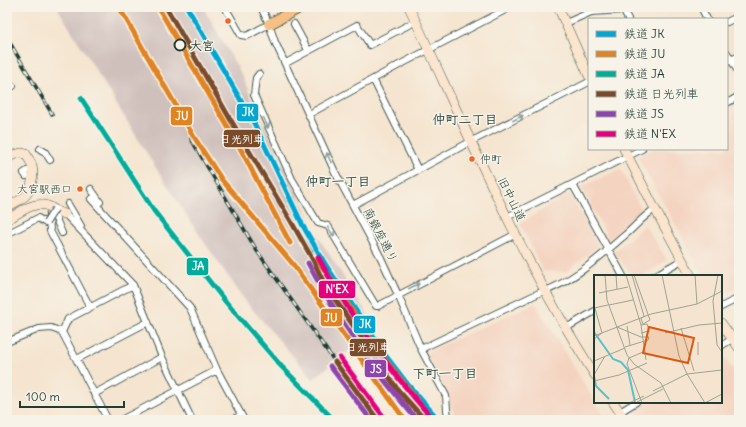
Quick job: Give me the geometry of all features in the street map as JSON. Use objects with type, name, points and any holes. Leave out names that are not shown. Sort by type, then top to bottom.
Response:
[{"type":"main road","points":[[270,24],[301,7]]},
{"type":"main road","name":"旧中山道","points":[[409,7],[470,142],[507,217],[566,328],[594,373]]},
{"type":"main road","points":[[558,7],[588,74]]},
{"type":"main road","points":[[7,157],[21,153],[26,154],[32,166],[30,189],[24,197],[7,207]]},
{"type":"main road","points":[[626,153],[690,275]]},
{"type":"main road","points":[[7,220],[36,204],[64,214]]},
{"type":"main road","points":[[722,325],[739,348]]},
{"type":"main road","points":[[614,403],[623,416]]},
{"type":"street","points":[[225,7],[241,34],[244,36],[247,36],[270,24]]},
{"type":"street","name":"南銀座通り","points":[[261,7],[270,24],[275,42],[335,172],[373,241],[421,349],[446,396],[448,416],[452,420]]},
{"type":"street","points":[[309,114],[511,7]]},
{"type":"street","points":[[701,7],[706,18]]},
{"type":"street","points":[[566,23],[591,12],[626,8],[628,18]]},
{"type":"street","points":[[728,22],[739,16]]},
{"type":"street","points":[[285,62],[357,25],[370,45],[416,21]]},
{"type":"street","points":[[294,24],[308,50]]},
{"type":"street","points":[[739,56],[729,61],[739,74]]},
{"type":"street","points":[[260,74],[256,78],[254,94],[270,133],[309,209],[318,223],[328,226],[376,306],[516,234]]},
{"type":"street","points":[[373,79],[418,170]]},
{"type":"street","points":[[7,80],[13,86]]},
{"type":"street","points":[[353,205],[470,142],[588,83]]},
{"type":"street","points":[[728,102],[739,96]]},
{"type":"street","points":[[42,150],[50,160]]},
{"type":"street","points":[[507,217],[573,185],[626,153],[638,150]]},
{"type":"street","points":[[573,185],[607,250],[622,275]]},
{"type":"street","points":[[91,189],[100,202]]},
{"type":"street","points":[[90,199],[190,308],[217,370],[242,417],[232,420]]},
{"type":"street","points":[[68,204],[81,226]]},
{"type":"street","points":[[52,209],[62,233]]},
{"type":"street","points":[[7,234],[38,218],[46,223],[52,209]]},
{"type":"street","points":[[52,209],[50,231],[90,307]]},
{"type":"street","points":[[421,349],[546,291],[577,274],[626,235],[646,214],[655,209]]},
{"type":"street","points":[[64,214],[133,285],[162,356],[192,420]]},
{"type":"street","points":[[656,275],[682,260]]},
{"type":"street","points":[[62,332],[68,319],[133,285]]},
{"type":"street","points":[[722,307],[739,298]]},
{"type":"street","points":[[566,328],[594,312]]},
{"type":"street","points":[[77,359],[148,322]]},
{"type":"street","points":[[7,342],[39,329],[51,328],[62,332],[108,420]]},
{"type":"street","points":[[722,345],[732,339]]},
{"type":"street","points":[[94,394],[162,356]]},
{"type":"street","points":[[122,420],[217,370]]},
{"type":"street","points":[[623,416],[635,403]]},
{"type":"shaded area","points":[[57,7],[203,7],[243,77],[256,109],[318,237],[377,329],[313,379],[246,302],[200,236],[156,168]]},
{"type":"shaded area","points":[[739,100],[739,288],[722,294],[722,275],[703,275],[638,157],[650,150],[728,150],[728,106]]},
{"type":"shaded area","points":[[621,169],[641,209],[609,240],[581,187]]},
{"type":"shaded area","points":[[569,193],[598,246],[566,272],[543,271],[520,224]]},
{"type":"shaded area","points":[[645,225],[667,260],[644,275],[632,275],[614,252]]},
{"type":"shaded area","points":[[535,303],[594,400],[594,403],[596,403],[608,420],[461,420],[454,413],[441,381],[425,353]]},
{"type":"shaded area","points":[[722,355],[739,376],[739,420],[642,420],[633,409],[642,403],[722,403]]},
{"type":"railway","points":[[7,38],[52,114]]},
{"type":"railway","points":[[191,139],[257,251],[335,362]]},
{"type":"railway","points":[[292,223],[318,260]]},
{"type":"rail line","name":"JU","points":[[119,7],[194,137],[222,180],[292,263],[405,420]]},
{"type":"rail line","name":"JU","points":[[158,7],[239,146],[290,243]]},
{"type":"rail line","name":"日光列車","points":[[166,7],[292,223],[325,285],[398,390],[425,420]]},
{"type":"rail line","name":"JK","points":[[187,7],[255,125],[303,226],[327,267],[386,356],[409,386],[439,420]]},
{"type":"rail line","name":"JA","points":[[81,98],[154,211],[225,301],[281,366],[334,420]]},
{"type":"rail line","name":"N'EX","points":[[318,257],[356,320],[370,340],[399,379],[430,416]]},
{"type":"rail line","name":"JU","points":[[318,260],[384,358],[433,420]]},
{"type":"rail line","name":"JS","points":[[308,263],[332,305],[358,344],[386,383],[417,420]]},
{"type":"rail line","name":"N'EX","points":[[340,358],[383,416]]},
{"type":"rail line","name":"日光列車","points":[[335,362],[378,420]]},
{"type":"rail line","name":"JS","points":[[330,366],[371,420]]},
{"type":"place","name":"大宮","points":[[180,45]]},
{"type":"place","name":"仲町","points":[[472,159]]},
{"type":"place","name":"大宮駅西口","points":[[80,189]]},
{"type":"district","name":"仲町二丁目","points":[[465,119]]},
{"type":"district","name":"仲町一丁目","points":[[338,181]]},
{"type":"district","name":"下町一丁目","points":[[445,373]]}]
